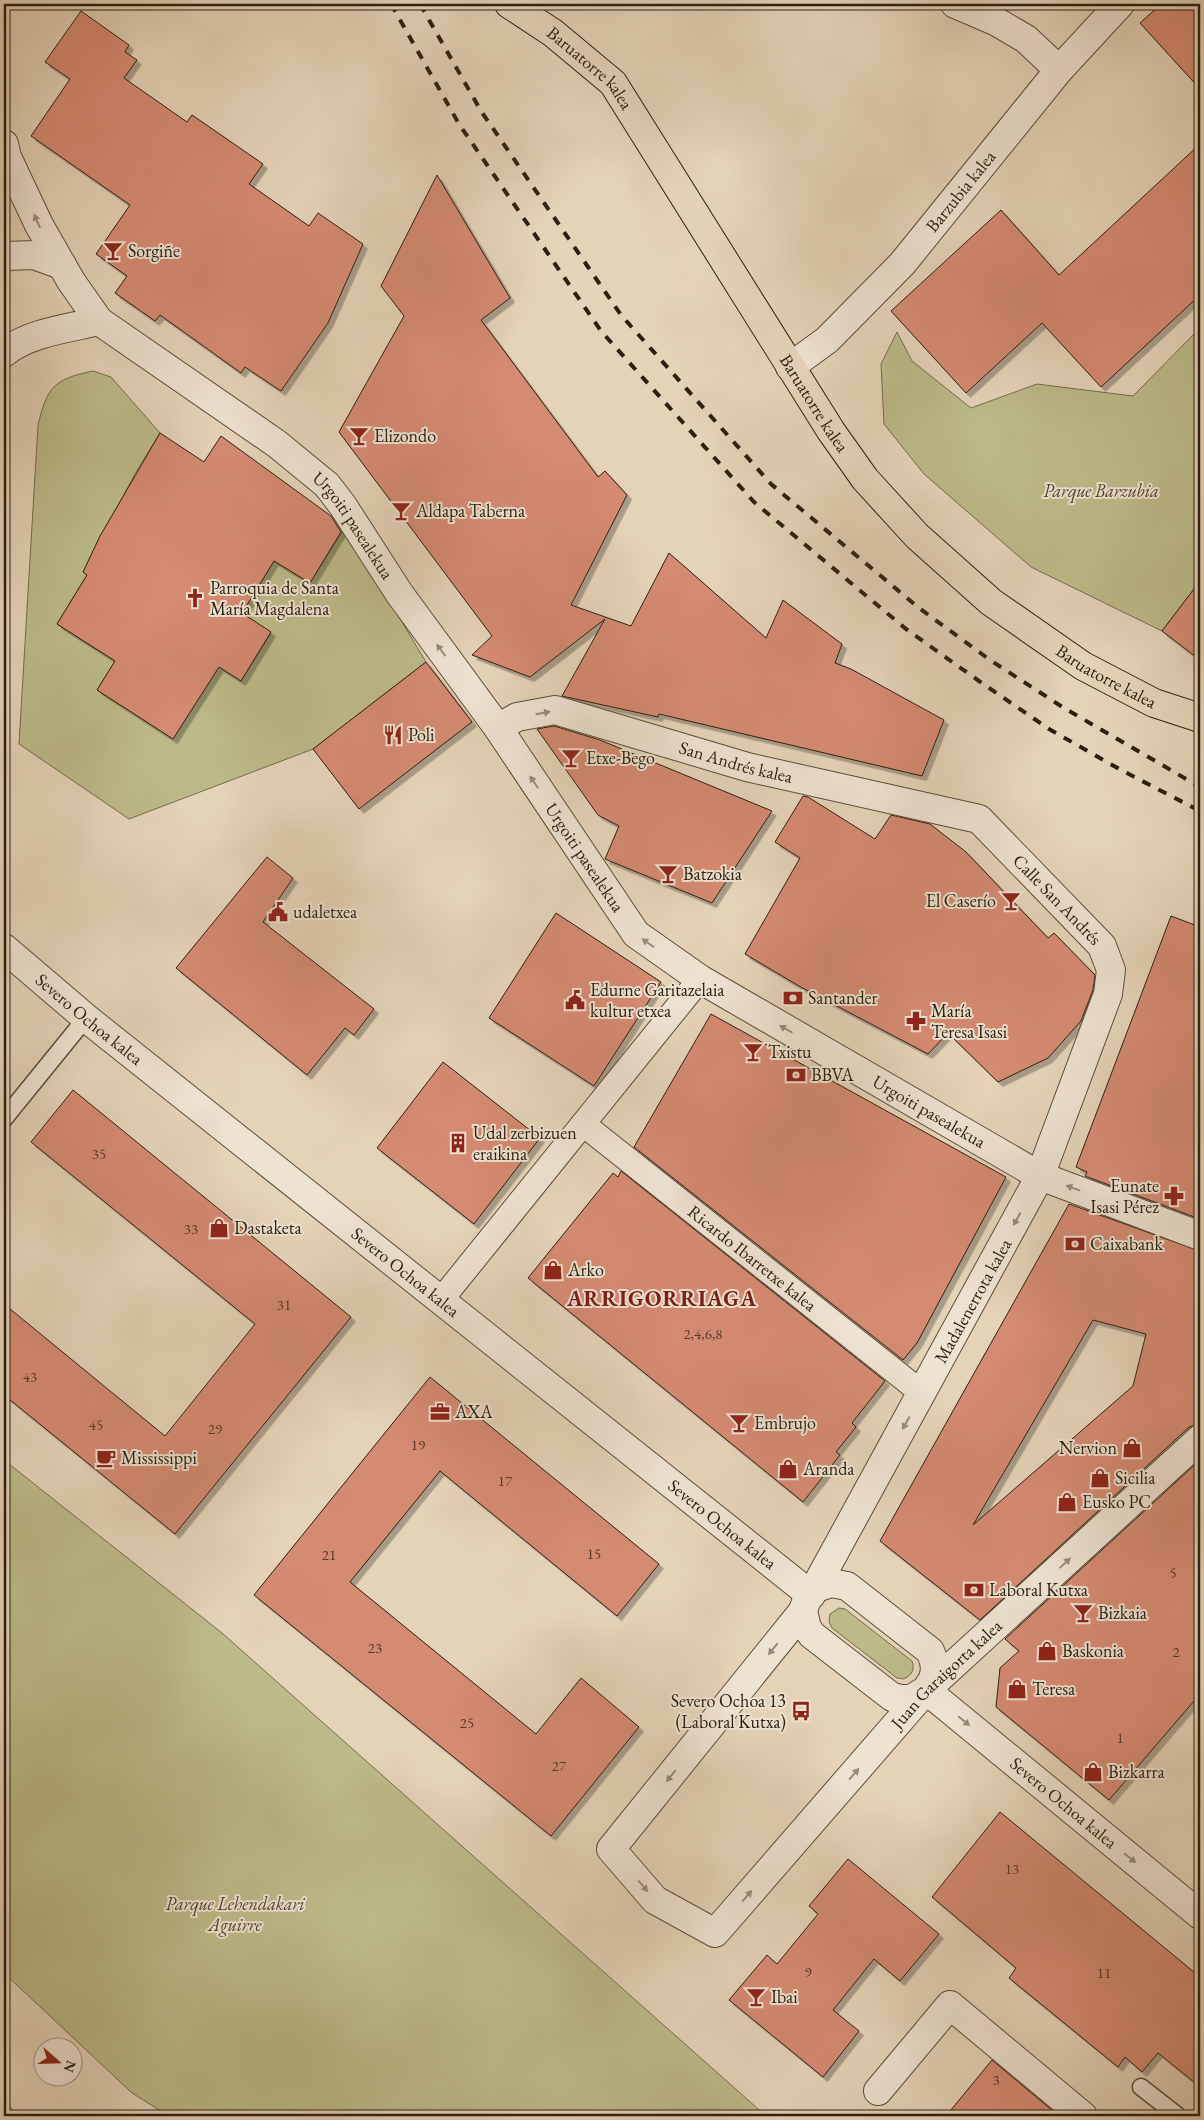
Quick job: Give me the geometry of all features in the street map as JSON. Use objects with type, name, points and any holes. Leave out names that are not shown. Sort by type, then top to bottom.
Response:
[{"type":"main road","name":"Baruatorre kalea","points":[[509,4],[553,33],[613,83],[790,366],[865,479],[917,536],[991,602],[1083,666],[1154,703],[1200,718]]},
{"type":"street","points":[[955,4],[997,22],[1026,39],[1059,70]]},
{"type":"street","name":"Barzubia kalea","points":[[790,366],[827,340],[902,264],[1059,70],[1120,4]]},
{"type":"street","points":[[4,144],[38,225],[99,321],[52,332],[12,346],[4,353]]},
{"type":"street","points":[[4,258],[6,256],[34,255],[62,265]]},
{"type":"street","name":"Urgoiti pasealekua","points":[[99,321],[277,444],[327,485],[344,506],[400,593],[498,728],[636,934],[700,979],[1040,1176],[1200,1236]]},
{"type":"street","name":"San Andrés kalea","points":[[498,728],[517,717],[555,710],[748,767],[979,819]]},
{"type":"street","name":"Calle San Andrés","points":[[979,819],[1102,946],[1111,970],[1108,994]]},
{"type":"street","name":"Severo Ochoa kalea","points":[[4,948],[86,1018],[441,1300],[807,1603]]},
{"type":"street","points":[[441,1300],[700,979]]},
{"type":"street","name":"Madalenerrota kalea","points":[[807,1603],[1040,1176],[1108,994]]},
{"type":"street","name":"Ricardo Ibarretxe kalea","points":[[583,1124],[922,1393]]},
{"type":"street","name":"Juan Garaigorta kalea","points":[[807,1603],[611,1849],[655,1900],[715,1933],[926,1690],[1200,1439]]},
{"type":"street","points":[[831,1583],[847,1586],[930,1651],[935,1670],[933,1679],[926,1690],[911,1699],[892,1697],[812,1635],[804,1620],[807,1603],[816,1588],[831,1583]]},
{"type":"street","name":"Severo Ochoa kalea","points":[[926,1690],[1200,1915]]},
{"type":"street","points":[[878,2091],[950,2005],[1083,2116]]},
{"type":"lane","points":[[4,1119],[86,1018]]},
{"type":"lane","points":[[1141,2087],[1178,2116]]},
{"type":"green space","name":"Parque Barzubia","points":[[1200,328],[1200,581],[1162,631],[1031,567],[924,474],[884,424],[881,364],[897,332],[912,361],[971,408],[1037,384],[1133,396]]},
{"type":"green space","points":[[93,371],[111,377],[160,433],[136,472],[83,572],[87,575],[57,624],[115,661],[97,690],[173,738],[211,662],[241,681],[271,633],[242,613],[274,561],[310,583],[345,527],[426,662],[313,749],[129,819],[19,744],[38,425],[45,402],[54,387],[69,377]]},
{"type":"green space","name":"Parque Lehendakari Aguirre","points":[[4,1460],[222,1633],[766,2116],[169,2116],[132,2093],[82,2046],[82,2038],[73,2038],[4,1973]]},
{"type":"green space","points":[[839,1608],[845,1609],[912,1661],[913,1669],[909,1676],[904,1679],[897,1678],[832,1628],[829,1622],[830,1614]]},
{"type":"water","points":[[4,2097],[16,2116],[4,2116]]},
{"type":"building","points":[[1161,4],[1200,4],[1200,89],[1140,23]]},
{"type":"building","points":[[81,11],[129,45],[125,52],[137,60],[124,78],[187,122],[192,115],[263,164],[249,184],[309,226],[318,213],[363,244],[328,323],[281,391],[245,367],[241,373],[160,315],[155,321],[115,293],[127,276],[96,254],[130,205],[31,136],[70,79],[45,62]]},
{"type":"building","points":[[1200,144],[1200,295],[1101,387],[1042,323],[966,393],[891,311],[1001,210],[1059,275]]},
{"type":"building","points":[[437,175],[510,298],[481,320],[598,477],[605,471],[627,495],[571,605],[631,626],[669,553],[766,638],[783,600],[842,644],[835,663],[851,669],[944,720],[922,776],[659,714],[658,717],[562,696],[605,619],[530,677],[472,655],[492,636],[339,432],[404,316],[381,286]]},
{"type":"building","name":"Parroquia de Santa María Magdalena","points":[[160,433],[204,462],[221,436],[331,516],[341,532],[310,583],[274,561],[242,613],[271,632],[241,681],[219,667],[173,739],[97,690],[115,661],[57,624],[87,575],[83,572],[100,536]]},
{"type":"building","points":[[1200,581],[1200,660],[1162,631]]},
{"type":"building","name":"Poli","points":[[426,662],[472,722],[359,809],[313,749]]},
{"type":"building","points":[[554,726],[600,740],[772,811],[712,903],[605,859],[619,826],[598,815],[537,729]]},
{"type":"building","points":[[803,796],[808,797],[875,839],[891,815],[930,824],[966,852],[1048,938],[1054,933],[1095,975],[1093,990],[1081,1021],[1048,1058],[998,1082],[948,1033],[928,1054],[799,986],[745,954],[800,858],[775,842]]},
{"type":"building","name":"udaletxea","points":[[267,857],[293,878],[263,922],[374,1009],[354,1035],[345,1028],[307,1075],[176,968]]},
{"type":"building","name":"Edurne Garitazelaia kultur etxea","points":[[556,913],[661,982],[594,1086],[489,1018]]},
{"type":"building","points":[[1171,916],[1200,927],[1200,1219],[1085,1176],[1087,1172],[1076,1167]]},
{"type":"building","points":[[711,1014],[1006,1177],[917,1343],[903,1360],[634,1147]]},
{"type":"building","name":"Udal zerbizuen eraikina","points":[[443,1062],[540,1138],[474,1224],[377,1148]]},
{"type":"building","points":[[73,1090],[351,1317],[175,1534],[4,1395],[4,1304],[165,1436],[255,1324],[31,1142]]},
{"type":"building","points":[[621,1171],[885,1381],[852,1423],[856,1427],[836,1452],[840,1455],[803,1502],[528,1278],[613,1173],[618,1177]]},
{"type":"building","points":[[1069,1204],[1200,1251],[1200,1424],[1189,1427],[980,1620],[880,1541]],"holes":[[[1093,1320],[1146,1334],[1133,1386],[973,1525]]]},
{"type":"building","points":[[430,1377],[659,1564],[617,1616],[440,1471],[350,1582],[536,1734],[581,1678],[639,1727],[551,1836],[254,1595]]},
{"type":"building","points":[[1200,1460],[1200,1694],[1109,1800],[996,1707],[1000,1668],[1019,1651],[1005,1639]]},
{"type":"building","points":[[1000,1812],[1200,1977],[1200,2087],[1158,2053],[1142,2072],[1125,2057],[1118,2067],[1009,1978],[1016,1968],[932,1897]]},
{"type":"building","points":[[848,1859],[939,1934],[900,1981],[874,1959],[833,2010],[859,2031],[823,2077],[729,2000],[767,1955],[777,1964],[818,1914],[809,1906]]},
{"type":"building","points":[[992,2060],[1059,2116],[946,2116]]},
{"type":"railway","points":[[391,4],[459,124],[601,331],[754,502],[906,629],[979,681],[1049,729],[1121,770],[1200,811]]},
{"type":"railway","points":[[420,4],[481,111],[621,315],[771,484],[919,608],[990,660],[1064,708],[1200,787]]},
{"type":"place","name":"Sorgiñe","points":[[113,251]]},
{"type":"place","name":"Elizondo","points":[[359,436]]},
{"type":"place","name":"Aldapa Taberna","points":[[401,511]]},
{"type":"place","name":"Parroquia de Santa María Magdalena","points":[[195,598]]},
{"type":"place","name":"Poli","points":[[393,735]]},
{"type":"place","name":"Etxe-Bego","points":[[571,758]]},
{"type":"place","name":"Batzokia","points":[[668,874]]},
{"type":"place","name":"El Caserío","points":[[1011,901]]},
{"type":"place","name":"udaletxea","points":[[278,912]]},
{"type":"place","name":"Santander","points":[[793,998]]},
{"type":"place","name":"Edurne Garitazelaia kultur etxea","points":[[575,1000]]},
{"type":"place","name":"María Teresa Isasi","points":[[916,1021]]},
{"type":"place","name":"Txistu","points":[[753,1052]]},
{"type":"place","name":"BBVA","points":[[796,1075]]},
{"type":"place","name":"Udal zerbizuen eraikina","points":[[458,1143]]},
{"type":"place","name":"Eunate Isasi Pérez","points":[[1174,1196]]},
{"type":"place","name":"Dastaketa","points":[[219,1228]]},
{"type":"place","name":"Caixabank","points":[[1075,1244]]},
{"type":"place","name":"Arko","points":[[553,1270]]},
{"type":"place","name":"AXA","points":[[440,1412]]},
{"type":"place","name":"Embrujo","points":[[739,1423]]},
{"type":"place","name":"Nervion","points":[[1132,1448]]},
{"type":"place","name":"Mississippi","points":[[106,1458]]},
{"type":"place","name":"Aranda","points":[[788,1469]]},
{"type":"place","name":"Sicilia","points":[[1100,1478]]},
{"type":"place","name":"Eusko PC","points":[[1067,1502]]},
{"type":"place","name":"Laboral Kutxa","points":[[974,1590]]},
{"type":"place","name":"Bizkaia","points":[[1083,1613]]},
{"type":"place","name":"Baskonia","points":[[1047,1651]]},
{"type":"place","name":"Teresa","points":[[1017,1689]]},
{"type":"place","name":"Severo Ochoa 13 (Laboral Kutxa)","points":[[801,1711]]},
{"type":"place","name":"Bizkarra","points":[[1093,1772]]},
{"type":"place","name":"Ibai","points":[[756,1997]]},
{"type":"district","name":"ARRIGORRIAGA","points":[[662,1298]]}]
